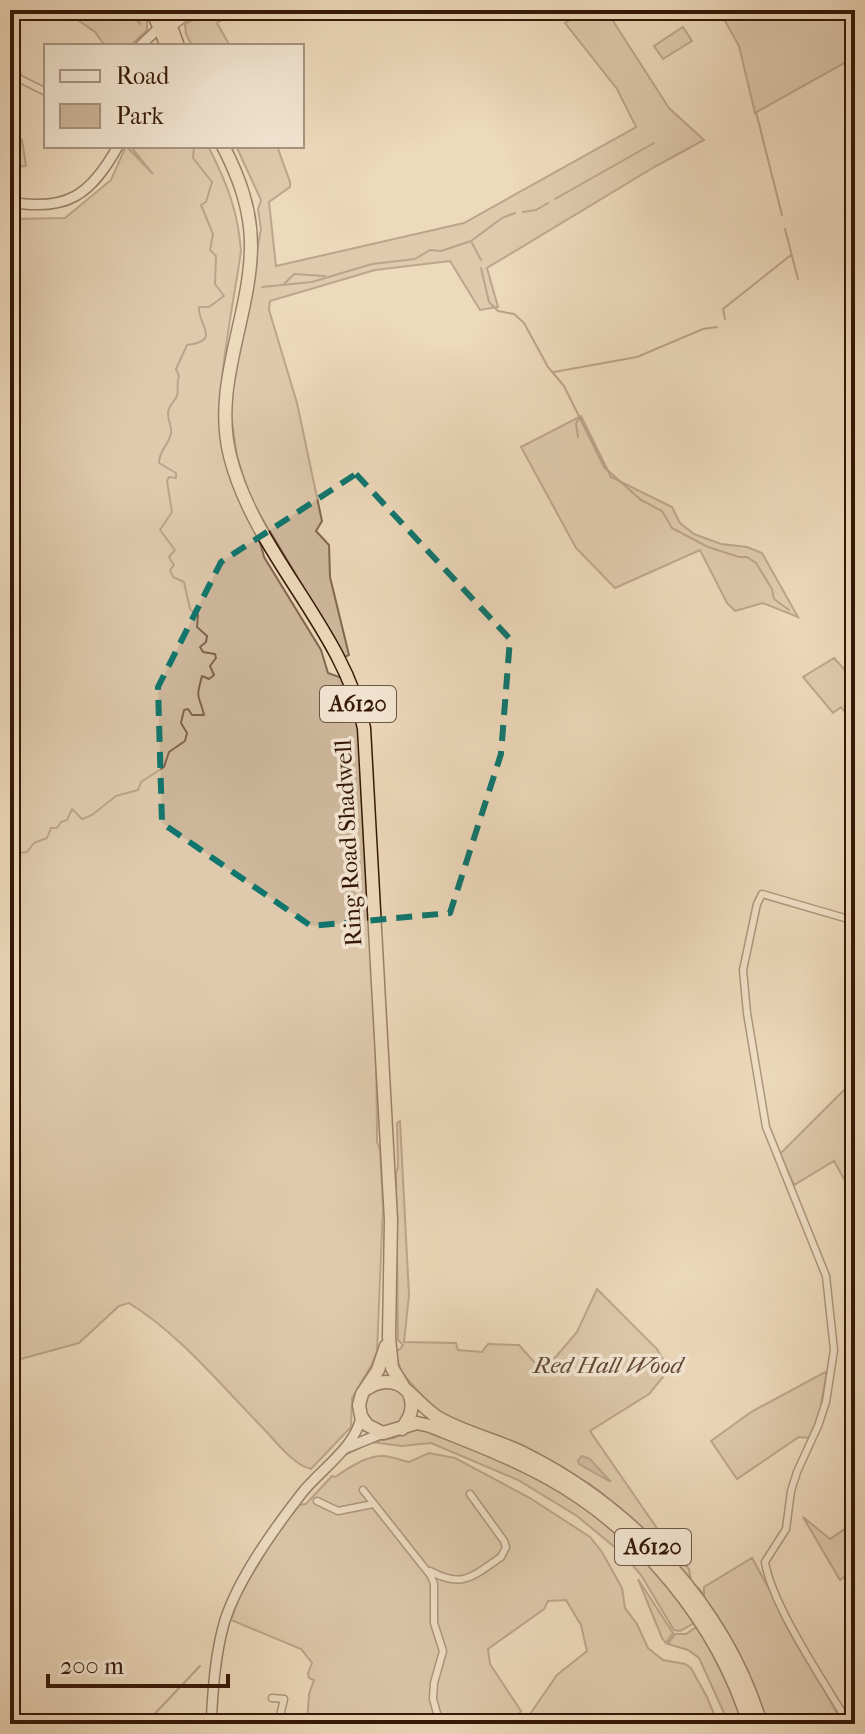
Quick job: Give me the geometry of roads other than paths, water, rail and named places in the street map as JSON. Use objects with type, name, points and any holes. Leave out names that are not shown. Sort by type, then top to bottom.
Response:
[{"type":"highway","points":[[152,10],[165,28]]},
{"type":"highway","name":"Ring Road Shadwell","points":[[224,148],[246,201],[251,249],[227,387],[225,422],[229,454],[252,514],[350,682],[364,728],[391,1220],[389,1337],[392,1368],[404,1388]]},
{"type":"highway","name":"Ring Road Shadwell","points":[[364,1391],[378,1370],[389,1337]]},
{"type":"highway","points":[[383,1381],[395,1382],[404,1388],[410,1397],[411,1411],[402,1429],[383,1433],[371,1429],[361,1416],[359,1405],[364,1391],[383,1381]]},
{"type":"highway","name":"A6120","points":[[404,1388],[438,1417],[527,1454],[575,1482],[636,1530],[675,1570],[707,1612],[738,1667],[761,1724]]},
{"type":"highway","name":"A6120","points":[[402,1429],[422,1424],[501,1454],[551,1480],[607,1519],[656,1565],[691,1609],[723,1662],[749,1724]]},
{"type":"main road","points":[[145,44],[165,28]]},
{"type":"main road","points":[[10,202],[44,207],[73,198],[97,180],[117,148]]},
{"type":"main road","points":[[211,1724],[218,1652],[233,1600],[282,1521],[310,1484],[341,1451],[357,1429],[361,1416]]},
{"type":"main road","points":[[341,1451],[383,1433]]},
{"type":"street","points":[[12,10],[13,75],[44,91]]},
{"type":"street","points":[[165,28],[189,10]]},
{"type":"street","points":[[165,28],[195,10]]},
{"type":"street","points":[[849,1724],[789,1620],[771,1585],[765,1562],[786,1529],[797,1472],[826,1402],[834,1350],[826,1276],[766,1127],[743,970],[759,898],[767,893],[823,914],[855,921]]},
{"type":"street","points":[[363,1490],[434,1584],[434,1623],[443,1651],[433,1699],[440,1724]]},
{"type":"street","points":[[423,1566],[443,1577],[464,1581],[501,1557],[504,1541],[470,1494]]},
{"type":"street","points":[[317,1501],[338,1511],[373,1504]]},
{"type":"street","points":[[272,1698],[286,1699],[278,1724]]},
{"type":"waterway","points":[[130,10],[140,24]]},
{"type":"waterway","points":[[756,112],[782,215]]},
{"type":"waterway","points":[[555,199],[654,143]]},
{"type":"waterway","points":[[10,880],[12,869],[19,864],[20,853],[27,852],[34,843],[47,838],[51,828],[57,828],[67,820],[72,809],[82,819],[92,815],[116,796],[138,790],[141,782],[164,767],[169,752],[185,741],[187,733],[181,723],[184,710],[188,709],[192,715],[204,715],[199,690],[202,676],[209,679],[214,675],[210,666],[216,658],[215,654],[203,652],[200,647],[207,636],[197,627],[198,615],[190,609],[184,582],[173,577],[170,570],[174,565],[169,557],[175,550],[160,530],[172,512],[167,481],[169,477],[176,478],[176,473],[159,463],[171,433],[168,414],[178,393],[179,376],[176,369],[187,345],[198,343],[206,336],[199,307],[209,307],[224,296],[215,284],[216,256],[210,250],[213,234],[201,205],[206,202],[212,182],[193,158],[194,148]]},
{"type":"waterway","points":[[523,212],[536,210],[548,203]]},
{"type":"waterway","points":[[262,287],[312,282],[372,264],[415,259],[430,250],[441,251],[471,241],[502,218],[515,213]]},
{"type":"waterway","points":[[785,229],[798,279]]},
{"type":"waterway","points":[[472,243],[481,260]]},
{"type":"waterway","points":[[725,319],[723,309],[791,255]]},
{"type":"waterway","points":[[481,268],[489,302],[498,311],[514,314],[524,323],[548,367],[564,386],[604,467],[641,500],[662,511],[672,528],[708,547],[747,557],[756,563],[772,589],[774,599],[789,610]]},
{"type":"waterway","points":[[283,285],[294,274],[325,276]]},
{"type":"waterway","points":[[554,372],[637,357],[703,329],[717,327]]},
{"type":"waterway","points":[[578,437],[576,423],[579,419]]},
{"type":"waterway","points":[[145,1724],[200,1666]]},
{"type":"park label","name":"Red Hall Wood","points":[[608,1365]]}]
